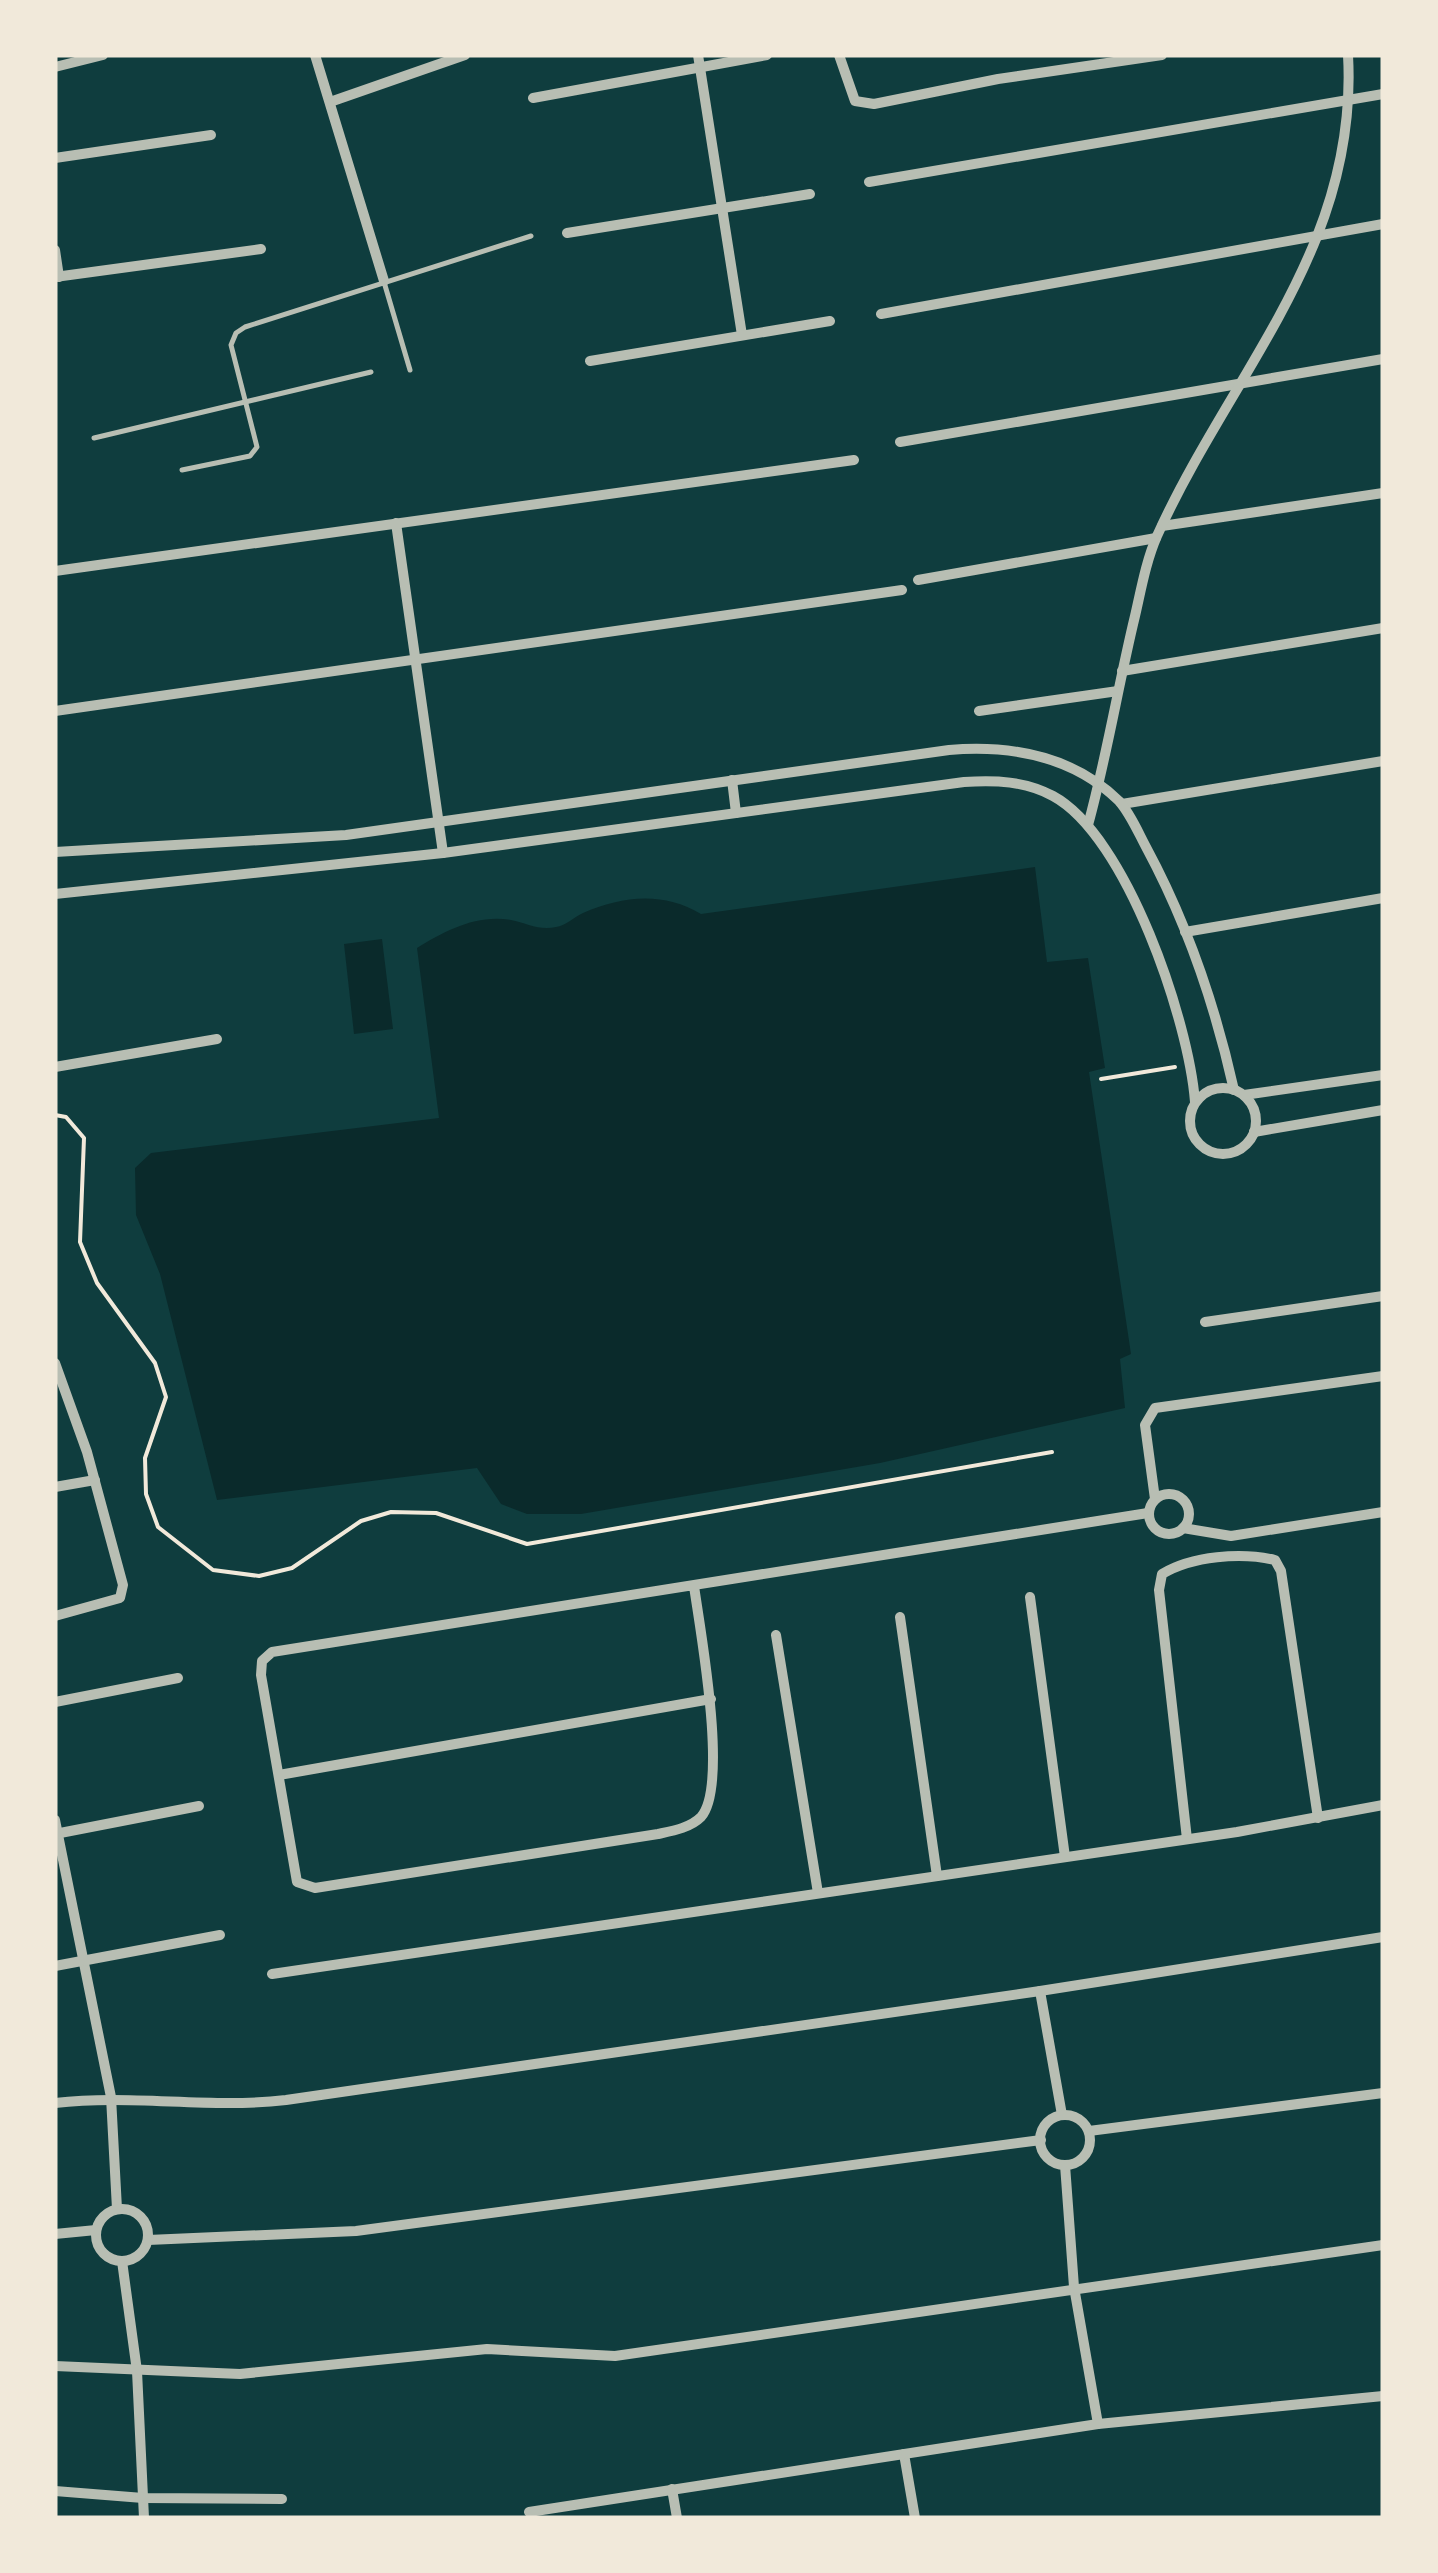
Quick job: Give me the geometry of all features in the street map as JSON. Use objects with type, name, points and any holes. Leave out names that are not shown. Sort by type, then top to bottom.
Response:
[{"type":"street","points":[[55,67],[103,55]]},
{"type":"street","points":[[316,55],[384,281]]},
{"type":"street","points":[[330,102],[466,55]]},
{"type":"street","points":[[533,98],[699,61],[767,55]]},
{"type":"street","points":[[839,55],[856,100],[874,104],[998,79],[1162,55]]},
{"type":"street","points":[[1088,824],[1156,538],[1246,380],[1320,236],[1335,186],[1350,99],[1348,55]]},
{"type":"street","points":[[699,61],[742,336]]},
{"type":"street","points":[[869,182],[1383,94]]},
{"type":"street","points":[[55,158],[211,136]]},
{"type":"street","points":[[567,233],[810,194]]},
{"type":"street","points":[[881,314],[1383,224]]},
{"type":"street","points":[[55,250],[57,277],[261,249]]},
{"type":"street","points":[[590,361],[830,321]]},
{"type":"street","points":[[900,442],[1383,359]]},
{"type":"street","points":[[55,570],[854,460]]},
{"type":"street","points":[[1162,526],[1383,492]]},
{"type":"street","points":[[396,523],[412,660],[443,853]]},
{"type":"street","points":[[918,580],[1156,538]]},
{"type":"street","points":[[55,711],[902,590]]},
{"type":"street","points":[[1122,671],[1383,628]]},
{"type":"street","points":[[979,711],[1118,691]]},
{"type":"street","points":[[55,852],[346,834],[986,747],[1039,755],[1099,785],[1122,804],[1162,878],[1208,989],[1239,1092],[1255,1112],[1254,1132],[1241,1148],[1212,1152],[1191,1131],[1195,1102],[1192,1064],[1177,1005],[1151,939],[1114,863],[1088,824],[1053,796],[1023,784],[996,780],[443,853],[55,894]]},
{"type":"street","points":[[1122,804],[1383,762]]},
{"type":"street","points":[[732,780],[736,813]]},
{"type":"street","points":[[1185,932],[1383,898]]},
{"type":"street","points":[[55,1067],[218,1039]]},
{"type":"street","points":[[1195,1102],[1206,1092],[1239,1092],[1383,1075]]},
{"type":"street","points":[[1254,1132],[1383,1110]]},
{"type":"street","points":[[1205,1322],[1383,1296]]},
{"type":"street","points":[[55,1363],[95,1480],[123,1585],[120,1598],[55,1616]]},
{"type":"street","points":[[1148,1513],[1154,1499],[1144,1424],[1155,1408],[1383,1376]]},
{"type":"street","points":[[55,1488],[95,1480]]},
{"type":"street","points":[[1154,1499],[1169,1493],[1184,1499],[1190,1514],[1183,1528]]},
{"type":"street","points":[[1148,1513],[1160,1532],[1183,1528],[1231,1536],[1383,1512]]},
{"type":"street","points":[[694,1586],[710,1699],[710,1803],[699,1819],[658,1834],[315,1888],[297,1882],[261,1675],[262,1661],[272,1652],[1148,1513]]},
{"type":"street","points":[[1187,1840],[1159,1590],[1162,1574],[1178,1564],[1254,1555],[1275,1560],[1281,1571],[1318,1818]]},
{"type":"street","points":[[1030,1597],[1065,1857]]},
{"type":"street","points":[[900,1617],[937,1876]]},
{"type":"street","points":[[776,1636],[818,1894]]},
{"type":"street","points":[[55,1702],[178,1678]]},
{"type":"street","points":[[279,1774],[710,1699]]},
{"type":"street","points":[[272,1974],[1187,1840],[1383,1804]]},
{"type":"street","points":[[56,1834],[199,1806]]},
{"type":"street","points":[[55,1820],[111,2096],[117,2209]]},
{"type":"street","points":[[55,1966],[220,1935]]},
{"type":"street","points":[[55,2103],[111,2096],[258,2103],[1040,1991],[1383,1937]]},
{"type":"street","points":[[1040,1991],[1062,2115]]},
{"type":"street","points":[[1089,2131],[1383,2093]]},
{"type":"street","points":[[1062,2115],[1078,2118],[1089,2131],[1090,2140],[1083,2158],[1065,2165],[1047,2157],[1041,2140],[1047,2124],[1062,2115]]},
{"type":"street","points":[[148,2240],[356,2230],[1041,2140]]},
{"type":"street","points":[[1065,2165],[1074,2287],[1098,2424]]},
{"type":"street","points":[[128,2209],[144,2220],[148,2240],[136,2257],[122,2261],[100,2250],[96,2230],[108,2213],[128,2209]]},
{"type":"street","points":[[55,2234],[96,2230]]},
{"type":"street","points":[[55,2366],[276,2372],[488,2349],[615,2356],[1383,2244]]},
{"type":"street","points":[[122,2261],[136,2371],[144,2518]]},
{"type":"street","points":[[529,2512],[1098,2424],[1383,2396]]},
{"type":"street","points":[[904,2454],[915,2518]]},
{"type":"street","points":[[672,2489],[678,2518]]},
{"type":"street","points":[[55,2491],[143,2498],[282,2500]]},
{"type":"lane","points":[[182,470],[255,452],[257,441],[232,345],[236,333],[384,281],[531,236]]},
{"type":"lane","points":[[384,281],[410,370]]},
{"type":"lane","points":[[94,438],[371,372]]},
{"type":"path","points":[[1101,1079],[1192,1064]]},
{"type":"path","points":[[55,1115],[66,1116],[84,1138],[80,1242],[97,1283],[155,1363],[166,1396],[145,1458],[146,1494],[158,1526],[213,1570],[258,1576],[292,1568],[361,1521],[390,1512],[436,1513],[526,1544],[1052,1452]]},
{"type":"water","points":[[1035,867],[1047,962],[1088,958],[1105,1068],[1089,1072],[1131,1354],[1120,1359],[1125,1408],[880,1463],[581,1514],[527,1514],[501,1504],[477,1468],[217,1500],[160,1274],[136,1215],[135,1168],[151,1153],[439,1118],[417,948],[461,925],[498,919],[550,928],[598,907],[642,898],[672,902],[701,914]]},
{"type":"water","points":[[382,939],[393,1029],[354,1034],[344,944]]}]
